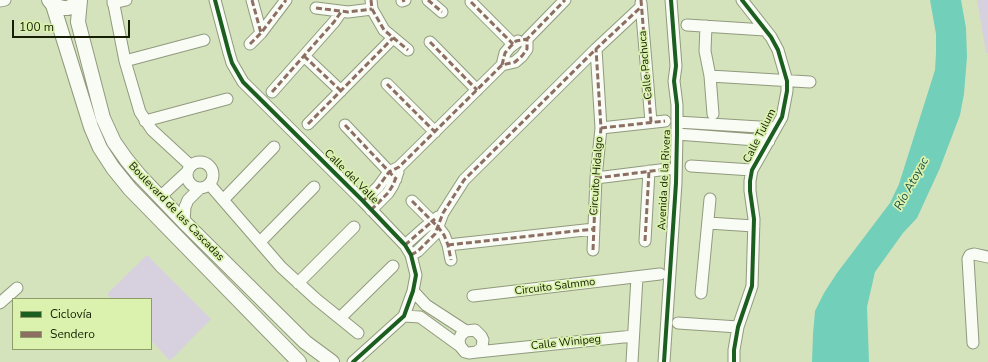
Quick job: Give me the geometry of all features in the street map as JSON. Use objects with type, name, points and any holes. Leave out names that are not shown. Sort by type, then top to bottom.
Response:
[{"type":"main road","points":[[51,2],[63,8],[68,8],[80,0]]},
{"type":"main road","name":"Boulevard de las Cascadas","points":[[80,0],[78,22],[103,118],[114,142],[139,175],[184,222],[305,342],[328,360]]},
{"type":"main road","name":"Boulevard de las Cascadas","points":[[51,2],[91,127],[100,148],[113,168],[130,189],[299,362]]},
{"type":"main road","points":[[311,362],[316,359],[328,360]]},
{"type":"street","points":[[0,1],[5,0]]},
{"type":"street","points":[[126,0],[113,2],[125,61],[140,112],[152,130],[189,169]]},
{"type":"street","name":"Calle del Valle","points":[[215,0],[228,53],[243,82],[367,205],[408,250]]},
{"type":"street","points":[[252,0],[261,33]]},
{"type":"street","points":[[250,44],[261,33],[286,0]]},
{"type":"street","points":[[428,0],[442,12]]},
{"type":"street","name":"Avenida de la Rivera","points":[[664,362],[671,292],[682,92],[676,66],[671,0]]},
{"type":"street","name":"Calle Tulum","points":[[734,362],[734,350],[738,327],[752,286],[754,219],[750,181],[752,170],[782,117],[787,91],[787,81],[778,50],[742,0]]},
{"type":"street","points":[[471,2],[513,44]]},
{"type":"street","points":[[502,65],[515,62],[522,56],[527,49],[527,40],[559,2]]},
{"type":"street","points":[[353,362],[404,316],[413,291],[416,275],[408,250],[435,224],[464,180],[641,3]]},
{"type":"street","name":"Calle Pachuca","points":[[641,3],[651,122]]},
{"type":"street","points":[[316,8],[341,12],[371,5],[384,30],[408,50]]},
{"type":"street","points":[[272,92],[334,22],[341,12]]},
{"type":"street","points":[[687,25],[765,30]]},
{"type":"street","points":[[706,26],[705,51],[710,76],[716,137]]},
{"type":"street","points":[[308,124],[393,38]]},
{"type":"street","points":[[125,61],[204,40]]},
{"type":"street","points":[[367,205],[378,187],[395,172],[502,65],[505,53],[513,44],[522,40],[527,40]]},
{"type":"street","points":[[430,42],[477,90]]},
{"type":"street","name":"Circuito Hidalgo","points":[[448,245],[594,229],[596,178],[601,128],[596,49]]},
{"type":"street","points":[[304,56],[341,91]]},
{"type":"street","points":[[710,76],[810,82]]},
{"type":"street","points":[[387,84],[435,132]]},
{"type":"street","points":[[145,121],[227,99]]},
{"type":"street","points":[[680,122],[715,119],[776,128]]},
{"type":"street","points":[[601,128],[664,121]]},
{"type":"street","points":[[345,125],[395,172]]},
{"type":"street","points":[[680,134],[769,141]]},
{"type":"street","points":[[223,200],[274,147]]},
{"type":"street","points":[[160,197],[198,162],[205,163],[211,167],[214,174],[212,182],[188,200],[185,207],[184,222]]},
{"type":"street","points":[[691,166],[752,170]]},
{"type":"street","points":[[189,169],[187,176],[190,183],[196,188],[205,187],[223,200],[282,268],[358,332]]},
{"type":"street","points":[[596,178],[668,169]]},
{"type":"street","points":[[645,241],[649,171]]},
{"type":"street","points":[[260,242],[314,186]]},
{"type":"street","points":[[701,293],[710,199]]},
{"type":"street","points":[[412,201],[435,224],[448,245],[451,260]]},
{"type":"street","points":[[708,223],[754,226]]},
{"type":"street","points":[[298,283],[354,227]]},
{"type":"street","points":[[593,250],[594,229]]},
{"type":"street","points":[[973,343],[968,259],[970,255],[974,254],[988,256]]},
{"type":"street","points":[[340,318],[393,266]]},
{"type":"street","name":"Circuito Salmmo","points":[[473,296],[660,274]]},
{"type":"street","points":[[632,362],[637,277]]},
{"type":"street","points":[[0,303],[17,288]]},
{"type":"street","points":[[413,291],[426,305],[466,331]]},
{"type":"street","name":"Avenida de la Rivera","points":[[669,362],[671,292]]},
{"type":"street","points":[[420,318],[426,305]]},
{"type":"street","points":[[404,316],[420,318],[474,356],[482,347],[483,340]]},
{"type":"street","points":[[678,323],[738,327]]},
{"type":"street","points":[[463,362],[459,340],[461,335],[466,331],[475,330],[483,340],[499,350]]},
{"type":"street","name":"Calle Winipeg","points":[[474,356],[499,350],[633,336]]},
{"type":"shaded area","points":[[977,0],[988,0],[988,53],[986,53]]},
{"type":"shaded area","points":[[147,255],[211,319],[170,361],[152,341],[152,298],[111,298],[107,294]]},
{"type":"water","name":"Río Atoyac","points":[[930,0],[961,0],[966,28],[967,57],[964,94],[960,115],[940,168],[917,218],[903,233],[875,272],[867,307],[869,362],[812,362],[815,311],[824,293],[837,273],[890,203],[899,184],[935,70],[936,34]]},
{"type":"marked path","points":[[252,0],[261,33]]},
{"type":"marked path","points":[[250,44],[261,33],[286,0]]},
{"type":"marked path","points":[[371,0],[372,9],[384,30],[408,50]]},
{"type":"marked path","points":[[428,0],[442,12]]},
{"type":"marked path","points":[[363,201],[378,187],[389,172],[399,167],[502,65],[515,62],[522,56],[527,49],[527,39],[565,0]]},
{"type":"marked path","points":[[641,0],[651,122]]},
{"type":"marked path","points":[[471,2],[513,44]]},
{"type":"marked path","points":[[411,255],[418,251],[435,234],[443,213],[464,180],[596,49],[641,7]]},
{"type":"marked path","points":[[316,8],[348,12],[372,9]]},
{"type":"marked path","points":[[272,92],[334,22],[341,12]]},
{"type":"marked path","points":[[308,124],[393,38]]},
{"type":"marked path","points":[[502,65],[505,53],[510,47],[516,41],[527,39]]},
{"type":"marked path","points":[[430,42],[477,90]]},
{"type":"marked path","points":[[593,250],[596,178],[601,128],[596,49]]},
{"type":"marked path","points":[[304,56],[341,91]]},
{"type":"marked path","points":[[387,84],[435,132]]},
{"type":"marked path","points":[[601,128],[665,121]]},
{"type":"marked path","points":[[345,125],[396,179]]},
{"type":"marked path","points":[[596,178],[668,169]]},
{"type":"marked path","points":[[645,241],[649,171]]},
{"type":"marked path","points":[[371,210],[388,193],[397,175]]},
{"type":"marked path","points":[[412,201],[444,235],[451,260]]},
{"type":"marked path","points":[[405,245],[435,219]]},
{"type":"marked path","points":[[448,245],[594,229]]},
{"type":"cycle path","points":[[215,0],[232,63],[243,82],[363,201],[405,245],[411,255],[416,275],[413,291],[404,316],[353,362]]},
{"type":"cycle path","points":[[664,362],[676,183],[677,134],[677,105],[674,81],[676,66],[671,0]]},
{"type":"cycle path","points":[[734,362],[734,350],[738,327],[752,286],[754,219],[750,191],[752,170],[782,117],[787,91],[787,81],[778,50],[771,37],[742,0]]}]
